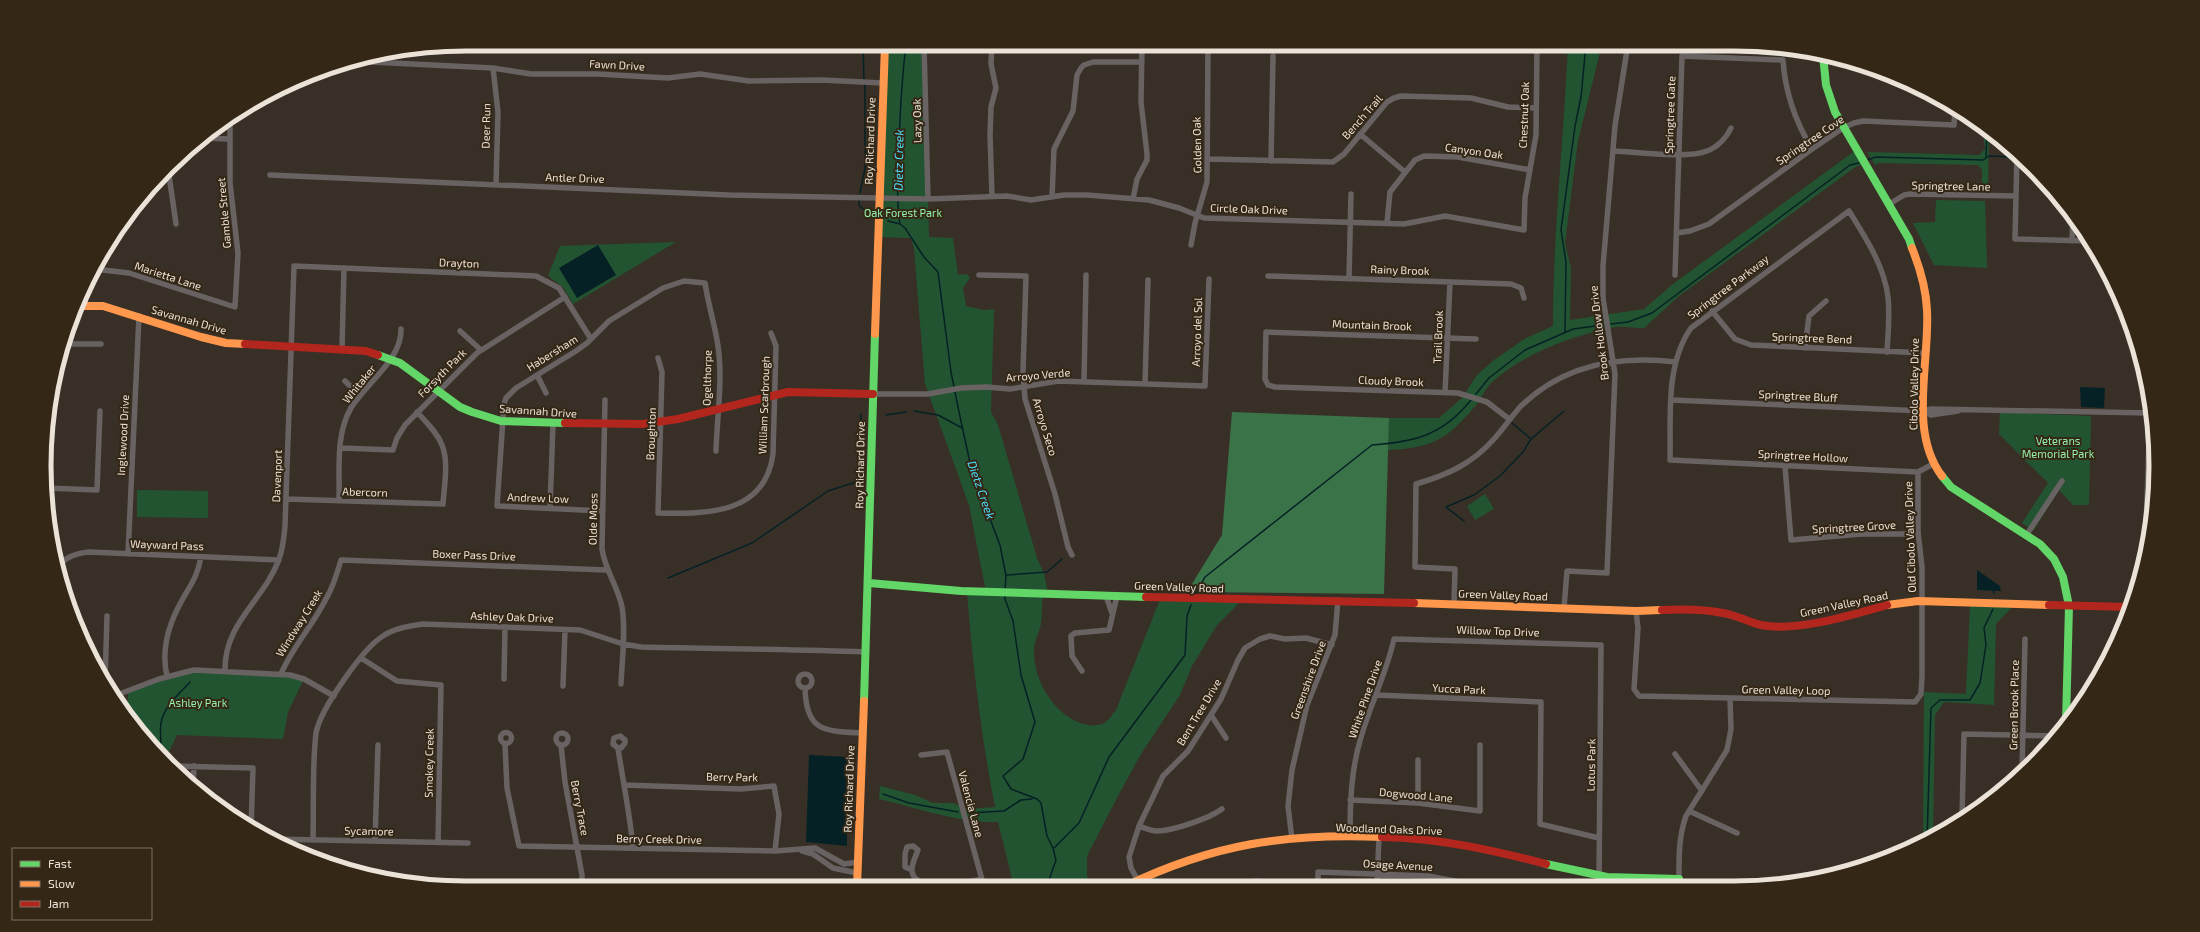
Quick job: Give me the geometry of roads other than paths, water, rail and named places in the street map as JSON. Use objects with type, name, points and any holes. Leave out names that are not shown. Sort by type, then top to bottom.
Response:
[{"type":"street","name":"Roy Richard Drive","points":[[857,881],[865,652],[869,583],[872,394],[885,51]]},
{"type":"street","name":"Lazy Oak","points":[[924,51],[928,199]]},
{"type":"street","points":[[992,51],[991,64],[996,88],[991,107],[990,135],[992,196]]},
{"type":"street","points":[[1134,199],[1137,179],[1147,160],[1141,102],[1142,51]]},
{"type":"street","name":"Golden Oak","points":[[1191,244],[1197,215],[1205,190],[1208,159],[1206,106],[1208,51]]},
{"type":"street","name":"Chestnut Oak","points":[[1524,230],[1525,198],[1536,134],[1536,51]]},
{"type":"street","name":"Brook Hollow Drive","points":[[1564,608],[1566,571],[1607,573],[1615,388],[1613,361],[1602,286],[1618,101],[1627,51]]},
{"type":"street","points":[[1271,160],[1273,56]]},
{"type":"street","name":"Springtree Gate","points":[[1675,275],[1682,56],[1783,60],[1790,101],[1795,118],[1812,149]]},
{"type":"street","points":[[1052,197],[1054,148],[1073,111],[1077,75],[1081,68],[1084,64],[1098,61],[1142,62]]},
{"type":"street","name":"Cibolo Valley Drive","points":[[1824,61],[1826,85],[1835,112],[1909,239],[1923,278],[1926,305],[1924,411],[1925,441],[1933,464],[1942,478],[1954,489],[2027,534],[2047,551],[2059,567],[2068,592],[2069,606],[2066,715]]},
{"type":"street","name":"Fawn Drive","points":[[372,62],[493,68],[531,74],[597,74],[668,78],[700,74],[749,81],[824,80],[883,83]]},
{"type":"street","name":"Deer Run","points":[[493,68],[498,112],[496,184]]},
{"type":"street","name":"Bench Trail","points":[[1208,159],[1333,162],[1340,158],[1388,102],[1401,96],[1479,99],[1508,107],[1535,108]]},
{"type":"street","name":"Springtree Cove","points":[[1676,233],[1697,229],[1718,218],[1812,149],[1854,122],[1863,121],[1954,125],[1954,114]]},
{"type":"street","name":"Gamble Street","points":[[230,125],[230,183],[237,247],[236,306]]},
{"type":"street","points":[[1614,151],[1679,154],[1701,153],[1709,151],[1727,137],[1731,128]]},
{"type":"street","points":[[1360,134],[1405,172]]},
{"type":"street","points":[[211,138],[230,139]]},
{"type":"street","name":"Canyon Oak","points":[[1387,223],[1388,195],[1415,160],[1424,156],[1458,157],[1530,170]]},
{"type":"street","points":[[2017,163],[2015,239],[2082,241]]},
{"type":"street","name":"Antler Drive","points":[[270,175],[729,195],[880,197]]},
{"type":"street","points":[[169,177],[176,224]]},
{"type":"street","points":[[1349,279],[1351,194]]},
{"type":"street","name":"Springtree Lane","points":[[1888,205],[1910,194],[2015,196]]},
{"type":"street","name":"Circle Oak Drive","points":[[880,197],[928,199],[992,196],[1031,200],[1080,195],[1134,199],[1169,205],[1197,215],[1212,218],[1404,224],[1445,216],[1524,230]]},
{"type":"street","name":"Springtree Parkway","points":[[1670,460],[1672,400],[1676,362],[1683,339],[1691,328],[1712,311],[1849,211],[1877,260],[1884,280],[1888,298],[1887,352]]},
{"type":"street","points":[[2072,241],[2073,226]]},
{"type":"street","name":"Drayton","points":[[294,266],[536,276],[552,283],[565,297],[591,339]]},
{"type":"street","name":"Davenport","points":[[225,671],[226,653],[230,637],[279,560],[285,526],[294,266]]},
{"type":"street","points":[[342,348],[344,268]]},
{"type":"street","name":"Marietta Lane","points":[[101,269],[129,273],[236,306]]},
{"type":"street","name":"Arroyo Seco","points":[[979,275],[1026,276],[1025,399],[1056,494],[1068,547],[1072,555]]},
{"type":"street","points":[[1084,382],[1086,275]]},
{"type":"street","name":"Rainy Brook","points":[[1268,276],[1511,284],[1521,288],[1524,298]]},
{"type":"street","name":"Arroyo del Sol","points":[[1205,386],[1209,279]]},
{"type":"street","points":[[1145,384],[1148,280]]},
{"type":"street","name":"Habersham","points":[[497,506],[501,421],[504,404],[510,393],[591,339],[609,321],[667,286],[684,281],[705,282]]},
{"type":"street","name":"Ogelthorpe","points":[[705,282],[710,315],[718,345],[719,363],[716,451]]},
{"type":"street","name":"Trail Brook","points":[[1445,393],[1450,282]]},
{"type":"street","name":"Forsyth Park","points":[[340,448],[393,450],[401,431],[417,412],[482,350],[565,297]]},
{"type":"street","points":[[1805,348],[1809,316],[1826,301]]},
{"type":"street","name":"Savannah Drive","points":[[83,306],[103,306],[139,316],[188,333],[226,342],[342,348],[366,351],[390,359],[411,370],[438,391],[472,412],[501,421],[605,425],[661,422],[717,410],[774,395],[801,391],[872,394]]},
{"type":"street","name":"Springtree Bend","points":[[1712,311],[1731,334],[1742,343],[1762,346],[1925,353]]},
{"type":"street","name":"Inglewood Drive","points":[[128,554],[139,316]]},
{"type":"street","name":"Whitaker","points":[[339,501],[340,448],[345,422],[351,408],[379,375],[390,359],[399,342],[401,330]]},
{"type":"street","points":[[460,331],[482,350]]},
{"type":"street","name":"Mountain Brook","points":[[1266,382],[1264,376],[1266,332],[1476,339]]},
{"type":"street","name":"William Scarbrough","points":[[658,513],[717,511],[734,506],[752,495],[766,476],[772,461],[776,346],[771,333]]},
{"type":"street","points":[[70,344],[101,344]]},
{"type":"street","name":"Broughton","points":[[658,358],[662,372],[658,513]]},
{"type":"street","points":[[1454,604],[1455,569],[1415,567],[1416,484],[1445,475],[1472,460],[1495,439],[1509,419],[1531,397],[1560,378],[1585,367],[1613,361],[1654,360],[1676,362]]},
{"type":"street","points":[[537,375],[546,392]]},
{"type":"street","name":"Arroyo Verde","points":[[872,394],[928,394],[961,388],[1024,387],[1058,381],[1205,386]]},
{"type":"street","points":[[345,382],[360,396]]},
{"type":"street","name":"Cloudy Brook","points":[[1266,382],[1275,387],[1458,393],[1479,399],[1496,408],[1509,419]]},
{"type":"street","name":"Olde Moss","points":[[605,400],[602,549],[606,570],[622,606],[623,644],[621,684]]},
{"type":"street","name":"Springtree Bluff","points":[[1672,400],[1924,411],[1931,415],[1964,410],[2145,413]]},
{"type":"street","points":[[52,488],[97,490],[100,411]]},
{"type":"street","name":"Abercorn","points":[[286,499],[443,504],[444,465],[442,445],[436,434],[417,412]]},
{"type":"street","points":[[550,508],[553,424]]},
{"type":"street","name":"Springtree Bluff","points":[[2147,504],[2149,454]]},
{"type":"street","name":"Springtree Hollow","points":[[1670,460],[1918,472]]},
{"type":"street","points":[[1918,472],[1933,464]]},
{"type":"street","name":"Springtree Grove","points":[[1785,466],[1791,540],[1862,534],[1918,534]]},
{"type":"street","name":"Old Cibolo Valley Drive","points":[[1918,472],[1918,534],[1922,567],[1922,601]]},
{"type":"street","points":[[2027,534],[2062,481]]},
{"type":"street","name":"Andrew Low","points":[[497,506],[603,510]]},
{"type":"street","name":"Wayward Pass","points":[[63,562],[82,552],[279,560]]},
{"type":"street","points":[[167,676],[164,667],[167,636],[175,613],[197,577],[201,557]]},
{"type":"street","name":"Boxer Pass Drive","points":[[341,560],[606,570]]},
{"type":"street","name":"Windway Creek","points":[[281,674],[288,657],[327,599],[341,560]]},
{"type":"street","name":"Green Valley Road","points":[[869,583],[992,592],[1106,596],[1206,599],[1338,600],[1636,611],[1676,609],[1707,610],[1732,615],[1761,625],[1782,626],[1832,620],[1888,605],[1922,601],[2124,607]]},
{"type":"street","points":[[1106,596],[1112,613]]},
{"type":"street","points":[[1082,671],[1072,656],[1071,636],[1075,633],[1108,631],[1117,596]]},
{"type":"street","name":"Greenshire Drive","points":[[1292,839],[1288,806],[1296,747],[1307,705],[1332,646],[1338,618],[1338,600]]},
{"type":"street","name":"Green Valley Loop","points":[[1636,611],[1638,628],[1634,689],[1636,693],[1646,697],[1915,702],[1921,694],[1922,601]]},
{"type":"street","points":[[105,670],[107,616]]},
{"type":"street","name":"Ashley Oak Drive","points":[[313,840],[316,733],[322,714],[376,641],[402,627],[423,624],[565,630],[594,633],[623,644],[641,647],[780,651],[808,649],[865,652]]},
{"type":"street","points":[[504,679],[505,627]]},
{"type":"street","points":[[563,686],[565,630]]},
{"type":"street","name":"Bent Tree Drive","points":[[1139,881],[1131,868],[1129,857],[1139,826],[1163,776],[1188,751],[1221,699],[1245,648],[1260,639],[1270,636],[1285,639],[1306,638],[1332,646]]},
{"type":"street","name":"Willow Top Drive","points":[[1394,639],[1601,645]]},
{"type":"street","name":"White Pine Drive","points":[[1350,837],[1351,781],[1361,738],[1389,664],[1394,639]]},
{"type":"street","name":"Green Brook Place","points":[[2022,764],[2025,639]]},
{"type":"street","name":"Lotus Park","points":[[1599,881],[1601,645]]},
{"type":"street","name":"Smokey Creek","points":[[362,658],[397,681],[441,685],[438,843]]},
{"type":"street","points":[[119,694],[167,676],[194,670],[281,674],[304,679],[334,696]]},
{"type":"street","points":[[805,688],[810,718],[815,724],[827,729],[862,733]]},
{"type":"street","name":"Yucca Park","points":[[1376,695],[1541,702],[1540,824],[1599,838]]},
{"type":"street","points":[[1679,881],[1682,826],[1689,811],[1720,763],[1730,740],[1730,699]]},
{"type":"street","points":[[1211,715],[1226,738]]},
{"type":"street","points":[[1962,813],[1964,734],[2049,736]]},
{"type":"street","name":"Berry Creek Drive","points":[[505,744],[507,788],[519,846],[775,851],[815,848],[844,864],[858,862]]},
{"type":"street","points":[[376,841],[378,745]]},
{"type":"street","name":"Berry Trace","points":[[561,745],[565,782],[578,847],[582,881]]},
{"type":"street","name":"Dogwood Lane","points":[[1350,800],[1418,803],[1480,811],[1480,745]]},
{"type":"street","points":[[618,748],[630,816],[633,848]]},
{"type":"street","name":"Valencia Lane","points":[[921,755],[947,752],[981,879]]},
{"type":"street","points":[[1675,754],[1702,790]]},
{"type":"street","points":[[1418,760],[1418,803]]},
{"type":"street","points":[[180,766],[253,768],[251,821]]},
{"type":"street","points":[[193,779],[194,766]]},
{"type":"street","name":"Berry Park","points":[[624,785],[741,789],[774,786],[779,814],[775,851]]},
{"type":"street","points":[[1139,826],[1152,830],[1164,830],[1210,815],[1222,808]]},
{"type":"street","points":[[1689,811],[1737,833]]},
{"type":"street","name":"Woodland Oaks Drive","points":[[1143,881],[1165,868],[1231,847],[1292,839],[1350,837],[1432,840],[1484,848],[1575,872],[1599,881]]},
{"type":"street","points":[[1378,881],[1379,837]]},
{"type":"street","name":"Sycamore","points":[[285,839],[468,843]]},
{"type":"street","name":"Berry Creek Drive","points":[[800,850],[813,854],[833,868],[857,874]]},
{"type":"street","points":[[824,862],[828,855]]},
{"type":"street","points":[[912,870],[914,876],[918,880],[922,881]]},
{"type":"street","name":"Osage Avenue","points":[[1318,881],[1318,872],[1428,876],[1455,881]]},
{"type":"street","points":[[973,881],[981,879]]},
{"type":"water","points":[[598,245],[616,275],[577,298],[559,268]]},
{"type":"water","points":[[2080,387],[2105,388],[2104,408],[2081,407]]},
{"type":"water","points":[[1977,570],[2000,586],[2001,591],[1977,590]]},
{"type":"water","points":[[809,755],[847,757],[847,846],[806,842]]},
{"type":"waterway","points":[[863,51],[864,80]]},
{"type":"waterway","name":"Dietz Creek","points":[[905,51],[901,94],[898,174],[900,224],[905,228],[924,257],[938,272],[951,372],[959,412],[972,472],[1000,545],[1006,576],[1005,589]]},
{"type":"waterway","points":[[1565,332],[1566,262],[1561,230],[1575,126],[1581,97],[1585,51]]},
{"type":"waterway","points":[[860,193],[865,168],[865,84]]},
{"type":"waterway","points":[[1986,158],[1987,137]]},
{"type":"waterway","points":[[1867,160],[1876,157],[1983,160],[1989,156],[2011,157]]},
{"type":"waterway","points":[[1611,324],[1628,322],[1652,313],[1850,165],[1859,163]]},
{"type":"waterway","points":[[859,200],[859,205],[866,212]]},
{"type":"waterway","points":[[888,221],[900,224]]},
{"type":"waterway","points":[[1476,394],[1489,378],[1525,350],[1573,329],[1603,325]]},
{"type":"waterway","points":[[1195,595],[1205,577],[1372,445],[1415,439],[1439,429],[1460,412],[1471,400]]},
{"type":"waterway","points":[[914,411],[938,415],[962,428]]},
{"type":"waterway","points":[[1464,521],[1446,507],[1474,495],[1500,476],[1523,452],[1531,439],[1564,411]]},
{"type":"waterway","points":[[886,415],[906,412]]},
{"type":"waterway","points":[[860,447],[861,414]]},
{"type":"waterway","points":[[1512,423],[1531,439]]},
{"type":"waterway","points":[[668,578],[752,543],[828,491],[859,481],[861,459]]},
{"type":"waterway","points":[[1007,575],[1047,572],[1062,559]]},
{"type":"waterway","points":[[1993,589],[1994,593]]},
{"type":"waterway","name":"Dietz Creek","points":[[1005,595],[1013,621],[1021,675],[1035,722],[1023,759],[1003,776],[1011,789],[1037,799],[1041,803],[1047,836],[1053,848],[1056,860],[1049,881]]},
{"type":"waterway","points":[[1054,848],[1079,823],[1109,757],[1185,655],[1187,616],[1191,605]]},
{"type":"waterway","points":[[1927,833],[1931,708],[1940,700],[1970,700],[1980,683],[1986,645],[1984,628],[1993,609]]},
{"type":"waterway","points":[[161,747],[161,723],[165,711],[172,701],[190,682]]},
{"type":"waterway","points":[[883,794],[909,803],[958,812]]},
{"type":"waterway","points":[[969,813],[1004,811],[1021,800],[1032,799]]},
{"type":"park label","name":"Oak Forest Park","points":[[903,213]]},
{"type":"park label","name":"Veterans Memorial Park","points":[[2058,447]]},
{"type":"park label","name":"Ashley Park","points":[[198,703]]}]
